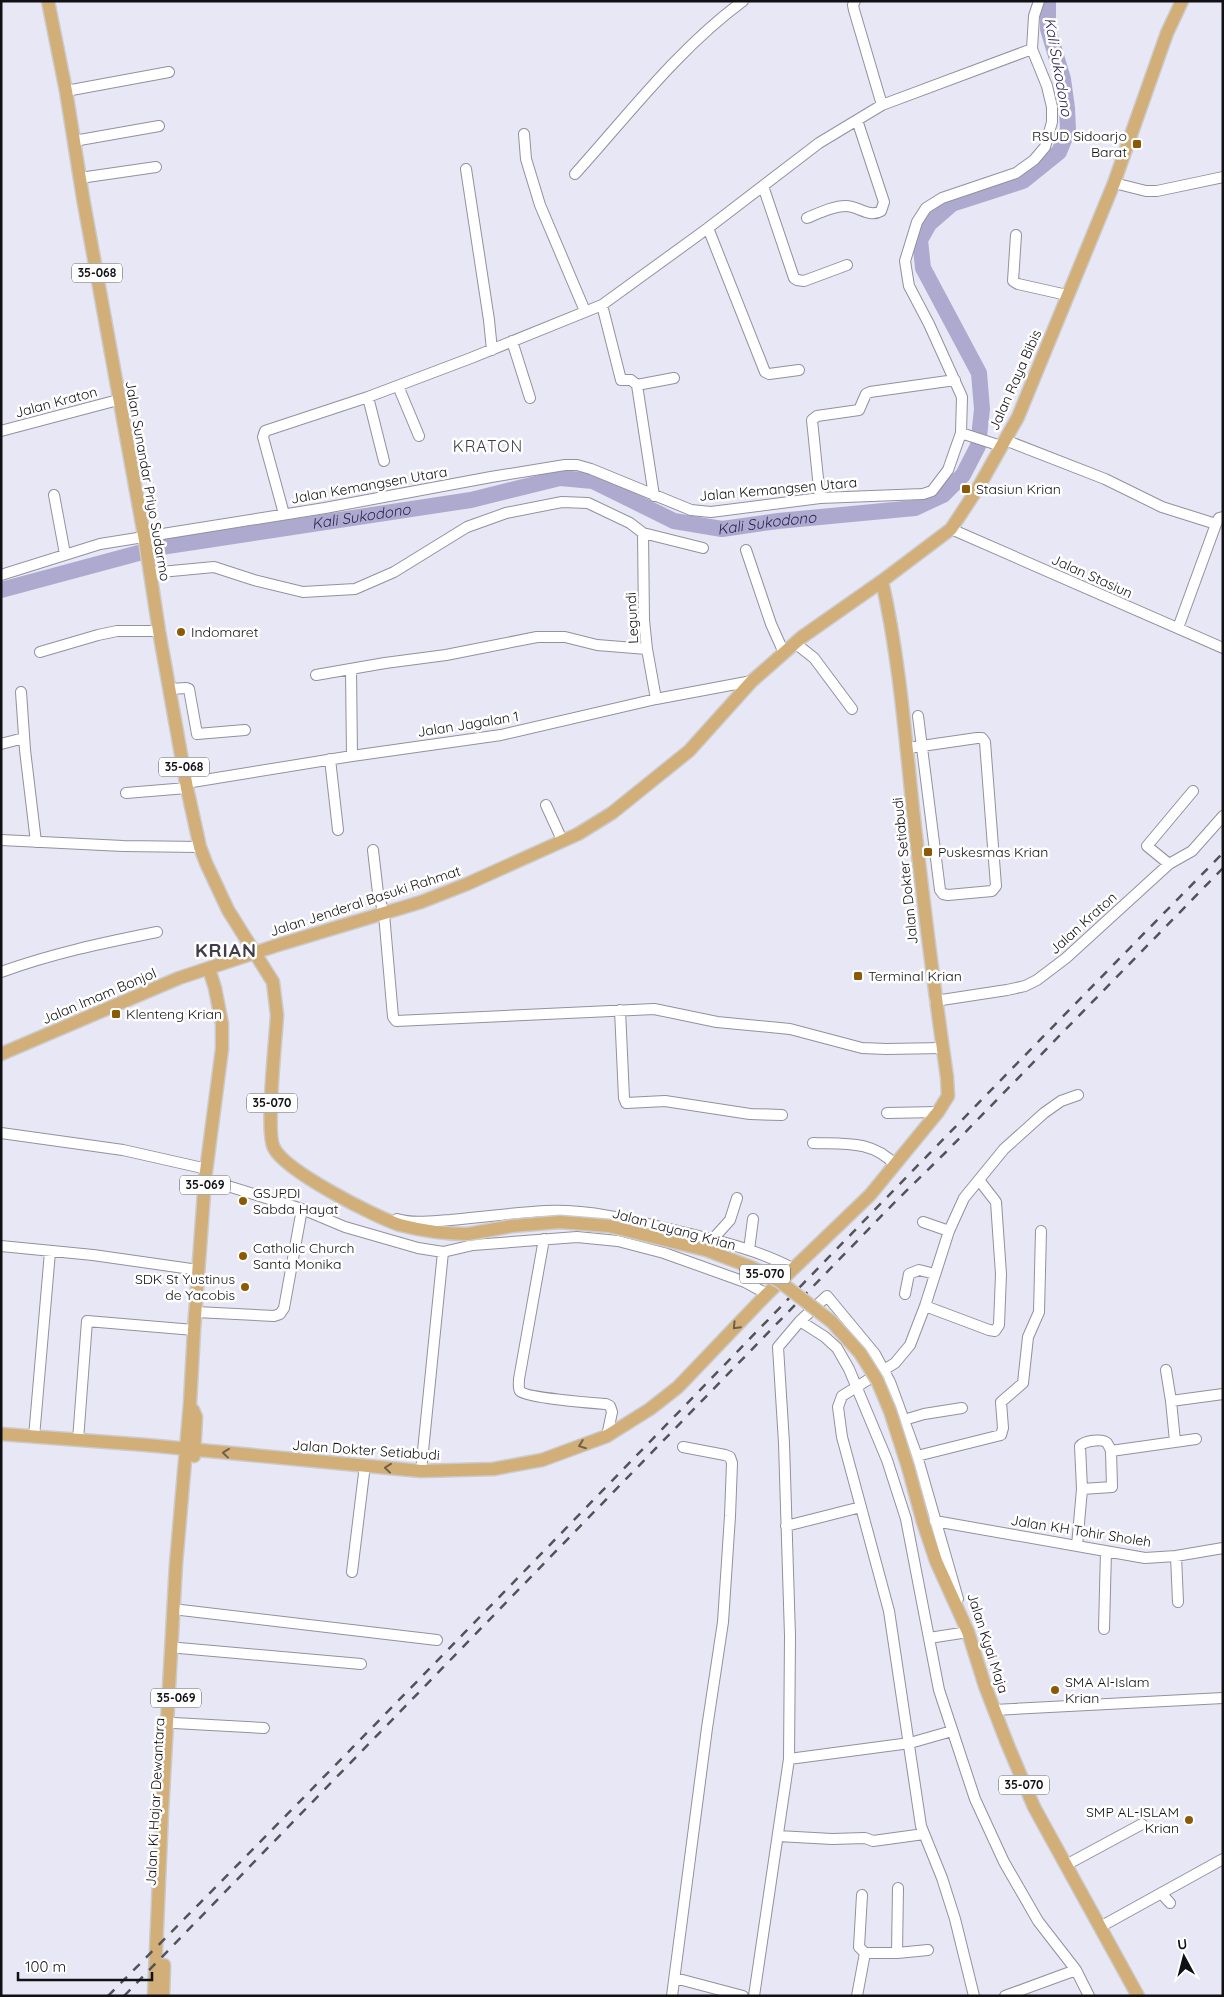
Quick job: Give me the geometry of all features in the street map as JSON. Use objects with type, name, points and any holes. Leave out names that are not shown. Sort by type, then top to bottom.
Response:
[{"type":"main road","name":"Jalan Sunandar Priyo Sudarmo","points":[[48,1],[66,91],[159,631],[200,847],[218,891],[255,954]]},
{"type":"main road","name":"Jalan Raya Bibis","points":[[866,591],[951,529],[1018,417],[1114,183],[1167,34],[1182,1]]},
{"type":"main road","name":"Jalan Dokter Setiabudi","points":[[1,1434],[190,1449],[421,1472],[493,1469],[542,1460],[607,1436],[650,1409],[678,1387],[769,1293],[870,1195],[938,1112],[948,1096],[947,1077],[935,1001],[908,748],[882,581]]},
{"type":"main road","name":"Jalan Jenderal Basuki Rahmat","points":[[209,969],[278,945],[384,914],[467,884],[578,834],[612,813],[663,773],[689,751],[752,681],[794,643],[866,591]]},
{"type":"main road","name":"35-070","points":[[255,954],[273,982],[277,1006],[271,1113],[271,1133],[274,1149],[297,1171],[363,1208]]},
{"type":"main road","name":"Jalan Imam Bonjol","points":[[1,1054],[179,978],[209,969]]},
{"type":"main road","name":"Jalan Ki Hajar Dewantara","points":[[154,1996],[176,1564],[190,1449],[196,1417],[190,1403],[198,1270],[206,1174],[222,1048],[222,1024],[216,988],[209,969]]},
{"type":"main road","name":"Jalan Layang Krian","points":[[363,1208],[398,1224],[444,1234],[468,1234],[512,1226],[560,1222],[609,1226],[706,1250],[751,1267],[779,1281],[832,1322],[860,1353],[877,1380],[929,1521],[936,1561],[965,1632]]},
{"type":"main road","name":"Jalan Ki Hajar Dewantara","points":[[163,1996],[170,1785],[190,1449]]},
{"type":"main road","name":"Jalan Kyai Maja","points":[[965,1632],[994,1710],[1034,1807],[1138,1996]]},
{"type":"street","points":[[575,174],[658,80],[715,23],[744,1]]},
{"type":"street","points":[[855,1],[853,5],[854,10],[882,105]]},
{"type":"street","points":[[284,514],[263,433],[269,429],[398,386],[602,305],[619,295],[819,143],[856,120],[882,105],[1032,49],[1034,16],[1039,1]]},
{"type":"street","name":"Jalan Kemangsen Utara","points":[[1,575],[100,544],[145,541],[284,514],[565,465],[577,465],[592,469],[691,510],[710,512],[820,498],[923,494],[932,491],[948,470],[963,434],[962,397],[908,286],[905,268],[906,253],[917,222],[926,208],[942,198],[1016,173],[1041,154],[1046,147],[1052,122],[1051,98],[1032,49]]},
{"type":"street","points":[[66,91],[169,72]]},
{"type":"street","points":[[807,218],[833,208],[847,206],[872,214],[881,211],[884,202],[856,120]]},
{"type":"street","points":[[74,141],[159,126]]},
{"type":"street","points":[[524,134],[526,159],[540,205],[584,311]]},
{"type":"street","points":[[80,178],[156,167]]},
{"type":"street","points":[[466,169],[492,350]]},
{"type":"street","points":[[1114,183],[1146,191],[1157,191],[1223,177]]},
{"type":"street","points":[[763,186],[794,278],[804,281],[847,265]]},
{"type":"street","points":[[708,228],[765,372],[769,374],[800,370]]},
{"type":"street","points":[[1016,235],[1013,281],[1018,284],[1068,295]]},
{"type":"street","points":[[602,305],[621,380],[632,380],[637,385],[654,496]]},
{"type":"street","points":[[512,341],[530,398]]},
{"type":"street","points":[[637,385],[674,378]]},
{"type":"street","points":[[820,498],[812,420],[817,416],[859,410],[866,394],[870,392],[955,380]]},
{"type":"street","points":[[398,386],[419,436]]},
{"type":"street","points":[[368,397],[384,461]]},
{"type":"street","name":"Jalan Kraton","points":[[1,431],[118,400]]},
{"type":"street","points":[[963,434],[1003,443],[1105,479],[1162,507],[1219,520],[1178,628]]},
{"type":"street","points":[[54,495],[64,554]]},
{"type":"street","points":[[150,570],[214,567],[254,580],[304,592],[355,589],[394,572],[467,527],[506,513],[562,502],[588,503],[630,523],[643,534],[703,548]]},
{"type":"street","name":"Jalan Stasiun","points":[[951,529],[1223,648]]},
{"type":"street","name":"Legundi","points":[[643,534],[644,620],[656,699]]},
{"type":"street","points":[[746,550],[771,624],[784,653]]},
{"type":"street","points":[[40,652],[98,635],[117,632],[159,631]]},
{"type":"street","points":[[316,676],[446,655],[536,637],[565,637],[597,644],[647,649]]},
{"type":"street","points":[[794,643],[814,658],[852,709]]},
{"type":"street","points":[[351,669],[352,756]]},
{"type":"street","name":"Jalan Jagalan 1","points":[[126,793],[187,786],[330,759],[501,735],[656,699],[752,681]]},
{"type":"street","points":[[170,689],[189,689],[197,734],[245,730]]},
{"type":"street","points":[[21,692],[24,738],[36,842]]},
{"type":"street","points":[[908,748],[922,746],[977,738],[982,738],[985,742],[996,886],[992,890],[948,895],[943,894],[940,890],[922,746],[918,716]]},
{"type":"street","points":[[1,744],[24,738]]},
{"type":"street","points":[[330,759],[338,830]]},
{"type":"street","points":[[1169,864],[1147,846],[1193,791]]},
{"type":"street","points":[[546,805],[562,840]]},
{"type":"street","name":"Jalan Kraton","points":[[935,1001],[1025,986],[1037,980],[1066,958],[1169,864],[1192,851],[1223,816]]},
{"type":"street","points":[[1,840],[200,847]]},
{"type":"street","points":[[373,850],[378,893],[384,914],[393,1017],[395,1021],[654,1009],[717,1022],[790,1029],[862,1048],[943,1048]]},
{"type":"street","points":[[1,972],[89,945],[157,932]]},
{"type":"street","points":[[620,1010],[624,1098],[626,1103],[665,1101],[750,1114],[782,1115]]},
{"type":"street","points":[[974,1996],[956,1919],[924,1834],[889,1611],[842,1437],[838,1406],[842,1396],[895,1363],[910,1345],[949,1232],[964,1198],[1004,1150],[1044,1113],[1061,1101],[1078,1096]]},
{"type":"street","points":[[887,1112],[938,1112]]},
{"type":"street","points":[[1,1133],[123,1150],[206,1174],[346,1227],[418,1248],[443,1252],[473,1245],[544,1239],[620,1236],[745,1282],[769,1293]]},
{"type":"street","points":[[813,1143],[857,1144],[885,1154],[895,1165]]},
{"type":"street","points":[[925,1306],[989,1330],[995,1331],[999,1325],[1001,1274],[996,1202],[979,1180]]},
{"type":"street","points":[[712,1240],[730,1220],[737,1198]]},
{"type":"street","points":[[363,1208],[403,1220],[420,1222],[545,1211],[623,1217],[749,1250],[778,1260],[790,1273]]},
{"type":"street","points":[[196,1312],[274,1316],[282,1312],[302,1209]]},
{"type":"street","points":[[620,1236],[623,1217]]},
{"type":"street","points":[[749,1250],[753,1220]]},
{"type":"street","points":[[923,1222],[949,1232]]},
{"type":"street","points":[[917,1456],[1001,1435],[1003,1428],[1000,1402],[1020,1387],[1022,1383],[1028,1341],[1039,1312],[1041,1232]]},
{"type":"street","points":[[544,1239],[519,1379],[519,1389],[534,1396],[610,1406],[612,1412],[607,1436]]},
{"type":"street","points":[[1,1246],[93,1255],[198,1270]]},
{"type":"street","points":[[34,1437],[50,1252]]},
{"type":"street","points":[[421,1472],[443,1252]]},
{"type":"street","points":[[905,1294],[909,1274],[919,1270],[935,1274]]},
{"type":"street","points":[[754,1996],[789,1759],[790,1636],[784,1443],[778,1347],[802,1319],[827,1296],[875,1354],[881,1372],[904,1420],[917,1456],[929,1521]]},
{"type":"street","points":[[802,1319],[837,1348],[849,1369],[887,1460],[906,1519],[932,1637],[939,1690],[975,1799],[1004,1862],[1038,1920],[1076,1970],[1089,1996]]},
{"type":"street","points":[[78,1440],[87,1321],[194,1330]]},
{"type":"street","points":[[1166,1370],[1175,1441]]},
{"type":"street","points":[[1171,1401],[1223,1394]]},
{"type":"street","points":[[904,1420],[924,1414],[962,1408]]},
{"type":"street","points":[[1111,1451],[1196,1438]]},
{"type":"street","points":[[1076,1546],[1082,1489],[1081,1444],[1103,1441],[1111,1451],[1112,1487],[1082,1489]]},
{"type":"street","points":[[672,1996],[707,1728],[724,1622],[732,1463],[730,1457],[725,1455],[683,1447]]},
{"type":"street","points":[[352,1572],[365,1466]]},
{"type":"street","points":[[786,1526],[860,1506]]},
{"type":"street","name":"Jalan KH Tohir Sholeh","points":[[929,1521],[1145,1558],[1176,1556],[1223,1548]]},
{"type":"street","points":[[1104,1629],[1106,1551]]},
{"type":"street","points":[[1176,1556],[1178,1602]]},
{"type":"street","points":[[181,1610],[437,1640]]},
{"type":"street","points":[[932,1637],[965,1632]]},
{"type":"street","points":[[179,1648],[361,1664]]},
{"type":"street","points":[[994,1710],[1223,1698]]},
{"type":"street","points":[[174,1723],[264,1728]]},
{"type":"street","points":[[789,1759],[910,1742],[952,1731]]},
{"type":"street","points":[[1066,1865],[1142,1824]]},
{"type":"street","points":[[778,1836],[832,1839],[865,1838],[874,1841],[924,1834]]},
{"type":"street","points":[[1102,1930],[1165,1898],[1223,1859]]},
{"type":"street","points":[[898,1888],[898,1953]]},
{"type":"street","points":[[862,1895],[859,1946],[865,1953],[898,1953],[928,1950]]},
{"type":"street","points":[[857,1996],[865,1953]]},
{"type":"street","points":[[1005,1996],[1076,1970]]},
{"type":"street","points":[[675,1978],[743,1996]]},
{"type":"waterway","name":"Kali Sukodono","points":[[1,590],[161,547],[471,500],[560,478],[593,481],[674,521],[722,529],[778,521],[915,508],[943,495],[963,475],[978,446],[982,409],[979,373],[923,268],[920,240],[929,224],[952,204],[1023,181],[1059,152],[1068,130],[1067,108],[1063,79],[1048,29],[1048,1]]},
{"type":"railway","points":[[108,1996],[1223,853]]},
{"type":"railway","points":[[124,1996],[895,1202],[1223,868]]},
{"type":"place","name":"RSUD Sidoarjo Barat","points":[[1137,144]]},
{"type":"place","name":"Stasiun Krian","points":[[966,489]]},
{"type":"place","name":"Indomaret","points":[[181,632]]},
{"type":"place","name":"Puskesmas Krian","points":[[928,852]]},
{"type":"place","name":"Terminal Krian","points":[[858,976]]},
{"type":"place","name":"Klenteng Krian","points":[[116,1014]]},
{"type":"place","name":"GSJPDI Sabda Hayat","points":[[243,1201]]},
{"type":"place","name":"Catholic Church Santa Monika","points":[[243,1256]]},
{"type":"place","name":"SDK St Yustinus de Yacobis","points":[[245,1287]]},
{"type":"place","name":"SMA Al-Islam Krian","points":[[1055,1690]]},
{"type":"place","name":"SMP AL-ISLAM Krian","points":[[1189,1820]]},
{"type":"district","name":"KRATON","points":[[488,446]]},
{"type":"district","name":"KRIAN","points":[[226,950]]}]
